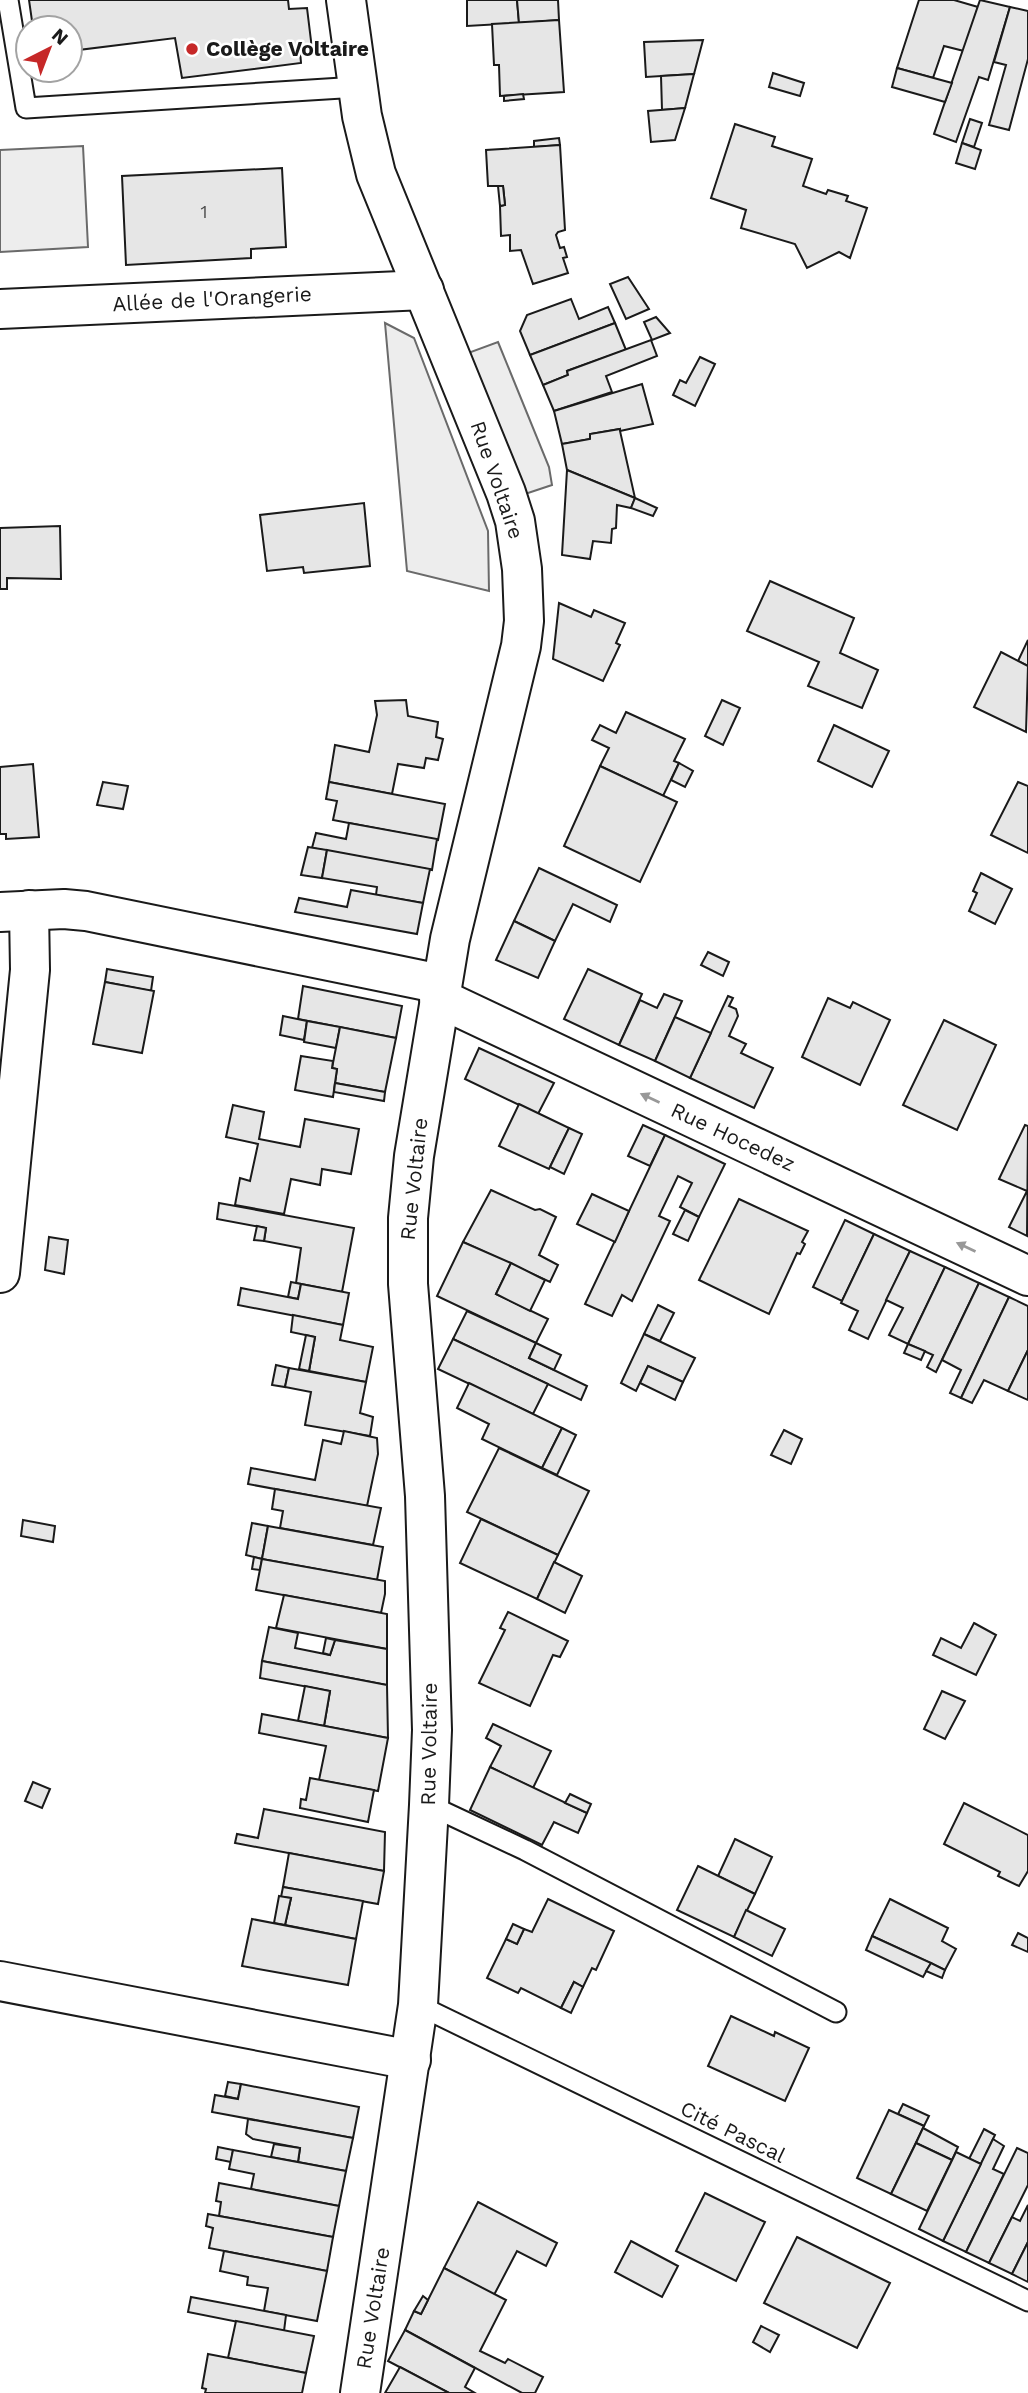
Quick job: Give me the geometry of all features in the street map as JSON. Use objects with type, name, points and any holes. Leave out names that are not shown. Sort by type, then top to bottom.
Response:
[{"type":"street","name":"Rue Voltaire","points":[[346,0],[358,87],[376,174],[493,457],[515,521],[524,595],[521,646],[450,939],[414,1156],[407,1251],[425,1496],[432,1730],[429,1805],[418,2005],[360,2393]]},
{"type":"street","name":"Allée de l'Orangerie","points":[[0,309],[424,290]]},
{"type":"street","name":"Rue Hocedez","points":[[15,911],[64,909],[113,915],[440,991],[1028,1276]]},
{"type":"street","points":[[0,1273],[30,970],[15,911]]},
{"type":"street","points":[[0,1981],[411,2060]]},
{"type":"lane","points":[[8,0],[26,108],[358,87]]},
{"type":"lane","points":[[429,1805],[524,1850],[836,2012]]},
{"type":"lane","name":"Cité Pascal","points":[[418,2005],[1028,2301]]},
{"type":"shaded area","points":[[83,146],[88,247],[0,252],[0,150]]},
{"type":"shaded area","points":[[385,323],[414,338],[488,531],[489,591],[407,571]]},
{"type":"shaded area","points":[[498,342],[549,467],[552,485],[522,495],[468,353]]},
{"type":"building","points":[[29,0],[288,0],[289,9],[307,8],[312,49],[300,51],[301,63],[182,78],[175,38],[84,49],[84,14],[31,14]]},
{"type":"building","points":[[467,0],[517,0],[519,23],[467,26]]},
{"type":"building","points":[[517,0],[558,0],[559,20],[519,23]]},
{"type":"building","points":[[919,0],[954,0],[978,7],[964,51],[944,46],[933,78],[897,68]]},
{"type":"building","points":[[980,0],[1010,7],[988,80],[979,77],[956,142],[934,134]]},
{"type":"building","points":[[1010,7],[1028,11],[1028,59],[1009,130],[989,125],[1006,65],[994,62]]},
{"type":"building","points":[[559,20],[564,92],[500,96],[499,65],[494,65],[492,24]]},
{"type":"building","points":[[703,40],[694,74],[646,77],[644,42]]},
{"type":"building","points":[[897,68],[952,83],[945,102],[892,87]]},
{"type":"building","points":[[773,73],[804,83],[800,96],[769,87]]},
{"type":"building","points":[[694,74],[685,108],[662,110],[661,76]]},
{"type":"building","points":[[523,94],[524,99],[504,101],[504,96]]},
{"type":"building","points":[[685,108],[675,140],[651,142],[648,111]]},
{"type":"building","points":[[970,119],[982,123],[974,147],[962,143]]},
{"type":"building","points":[[735,124],[775,137],[772,146],[812,159],[803,186],[826,194],[828,190],[848,196],[846,201],[867,208],[850,258],[839,252],[807,268],[795,244],[741,228],[746,210],[711,198]]},
{"type":"building","points":[[559,138],[560,145],[534,147],[534,141]]},
{"type":"building","points":[[962,143],[981,150],[975,169],[956,163]]},
{"type":"building","points":[[560,145],[565,230],[556,235],[560,248],[564,247],[567,257],[563,258],[568,273],[533,284],[521,250],[510,251],[510,235],[501,236],[500,206],[505,205],[503,186],[488,186],[486,150]]},
{"type":"building","points":[[282,168],[286,247],[251,249],[251,258],[126,265],[122,176]]},
{"type":"building","points":[[498,186],[503,186],[505,205],[500,206]]},
{"type":"building","points":[[628,277],[649,309],[626,319],[610,284]]},
{"type":"building","points":[[571,299],[579,319],[608,307],[615,323],[530,355],[520,331],[527,315]]},
{"type":"building","points":[[656,317],[670,333],[652,340],[644,322]]},
{"type":"building","points":[[615,323],[626,350],[567,371],[568,375],[543,385],[530,355]]},
{"type":"building","points":[[651,340],[657,356],[606,376],[612,392],[554,411],[543,385],[568,375],[567,371]]},
{"type":"building","points":[[700,357],[715,364],[695,406],[673,395],[680,380],[686,383]]},
{"type":"building","points":[[642,384],[653,424],[590,434],[590,439],[562,444],[554,411]]},
{"type":"building","points":[[620,429],[635,498],[567,470],[562,444],[590,439],[590,434]]},
{"type":"building","points":[[567,470],[635,498],[631,508],[617,505],[616,528],[612,529],[611,543],[593,541],[590,559],[562,555]]},
{"type":"building","points":[[635,498],[657,508],[653,516],[631,508]]},
{"type":"building","points":[[364,503],[370,566],[304,573],[303,567],[267,571],[260,515]]},
{"type":"building","points":[[60,526],[61,579],[7,578],[7,589],[0,589],[0,528]]},
{"type":"building","points":[[770,581],[854,618],[840,653],[878,670],[862,708],[808,686],[819,662],[747,631]]},
{"type":"building","points":[[559,603],[591,617],[594,610],[625,623],[616,643],[620,645],[603,681],[553,659]]},
{"type":"building","points":[[1028,640],[1028,666],[1018,661]]},
{"type":"building","points":[[1001,652],[1028,666],[1026,732],[974,707]]},
{"type":"building","points":[[406,700],[408,716],[438,722],[436,737],[443,739],[438,760],[426,758],[424,768],[398,764],[392,794],[329,782],[335,745],[369,752],[377,715],[375,701]]},
{"type":"building","points":[[722,700],[740,708],[723,745],[705,736]]},
{"type":"building","points":[[626,712],[685,739],[674,761],[679,763],[663,796],[600,766],[609,748],[592,740],[600,725],[616,733]]},
{"type":"building","points":[[834,725],[889,751],[872,787],[818,761]]},
{"type":"building","points":[[679,763],[693,771],[685,787],[671,780]]},
{"type":"building","points":[[33,764],[39,837],[6,839],[6,834],[0,834],[0,767]]},
{"type":"building","points":[[600,766],[677,802],[640,882],[564,846]]},
{"type":"building","points":[[103,782],[128,786],[123,809],[97,805]]},
{"type":"building","points":[[329,782],[445,804],[438,840],[333,820],[337,801],[326,799]]},
{"type":"building","points":[[1018,782],[1028,786],[1028,853],[991,835]]},
{"type":"building","points":[[349,823],[437,839],[432,870],[312,848],[316,833],[346,839]]},
{"type":"building","points":[[308,847],[327,850],[322,878],[301,875]]},
{"type":"building","points":[[327,850],[430,869],[423,903],[376,895],[377,887],[322,878]]},
{"type":"building","points":[[539,868],[617,905],[610,922],[573,904],[555,941],[514,921]]},
{"type":"building","points":[[981,873],[1012,889],[995,924],[969,911],[977,893],[973,891]]},
{"type":"building","points":[[351,890],[423,903],[417,934],[295,912],[299,898],[347,907]]},
{"type":"building","points":[[514,921],[555,941],[538,978],[496,960]]},
{"type":"building","points":[[708,952],[729,962],[723,976],[701,965]]},
{"type":"building","points":[[107,969],[153,977],[151,991],[105,982]]},
{"type":"building","points":[[588,969],[642,994],[619,1045],[564,1019]]},
{"type":"building","points":[[105,982],[154,991],[142,1053],[93,1044]]},
{"type":"building","points":[[303,986],[402,1006],[396,1038],[298,1019]]},
{"type":"building","points":[[664,994],[682,1001],[655,1061],[619,1045],[640,1000],[657,1008]]},
{"type":"building","points":[[728,996],[733,998],[729,1006],[736,1009],[738,1016],[729,1036],[746,1044],[741,1053],[773,1068],[754,1108],[690,1078]]},
{"type":"building","points":[[828,998],[850,1008],[853,1002],[890,1020],[860,1085],[802,1057]]},
{"type":"building","points":[[283,1016],[307,1021],[304,1040],[280,1035]]},
{"type":"building","points":[[675,1017],[711,1033],[690,1078],[655,1061]]},
{"type":"building","points":[[944,1020],[996,1045],[957,1130],[903,1105]]},
{"type":"building","points":[[307,1021],[340,1027],[336,1048],[304,1042]]},
{"type":"building","points":[[340,1027],[396,1038],[385,1092],[335,1083],[337,1069],[332,1068]]},
{"type":"building","points":[[479,1048],[554,1083],[538,1114],[465,1079]]},
{"type":"building","points":[[301,1056],[333,1061],[332,1068],[337,1069],[333,1097],[295,1090]]},
{"type":"building","points":[[335,1083],[385,1092],[384,1101],[334,1092]]},
{"type":"building","points":[[519,1104],[569,1128],[549,1169],[499,1146]]},
{"type":"building","points":[[233,1105],[264,1112],[259,1139],[300,1147],[305,1119],[359,1129],[351,1174],[322,1169],[320,1185],[291,1179],[284,1214],[235,1205],[240,1178],[250,1181],[258,1144],[226,1137]]},
{"type":"building","points":[[643,1125],[665,1135],[650,1166],[628,1156]]},
{"type":"building","points":[[1025,1125],[1028,1126],[1027,1236],[1009,1227],[1027,1191],[999,1179]]},
{"type":"building","points":[[569,1128],[582,1134],[564,1174],[550,1167]]},
{"type":"building","points":[[665,1135],[725,1164],[699,1217],[680,1207],[692,1183],[678,1176],[659,1216],[670,1221],[632,1301],[622,1295],[612,1316],[585,1304]]},
{"type":"building","points":[[491,1190],[556,1217],[539,1255],[558,1265],[550,1282],[463,1242]]},
{"type":"building","points":[[592,1194],[629,1211],[615,1242],[577,1224]]},
{"type":"building","points":[[739,1199],[808,1231],[802,1242],[805,1244],[800,1254],[797,1253],[769,1314],[699,1280]]},
{"type":"building","points":[[219,1203],[354,1228],[342,1292],[296,1283],[301,1248],[264,1241],[266,1228],[217,1219]]},
{"type":"building","points":[[685,1210],[699,1217],[688,1241],[673,1234]]},
{"type":"building","points":[[845,1220],[874,1234],[842,1301],[813,1287]]},
{"type":"building","points":[[257,1226],[266,1228],[264,1241],[254,1240]]},
{"type":"building","points":[[874,1234],[910,1251],[868,1339],[849,1330],[858,1311],[841,1303]]},
{"type":"building","points":[[49,1237],[68,1240],[64,1274],[45,1270]]},
{"type":"building","points":[[463,1242],[511,1263],[496,1294],[548,1319],[536,1343],[437,1296]]},
{"type":"building","points":[[910,1251],[945,1267],[908,1344],[889,1335],[903,1308],[886,1300]]},
{"type":"building","points":[[511,1263],[545,1280],[530,1311],[496,1294]]},
{"type":"building","points":[[945,1267],[979,1283],[936,1372],[927,1367],[933,1355],[908,1344]]},
{"type":"building","points":[[291,1282],[301,1284],[298,1299],[288,1297]]},
{"type":"building","points":[[979,1283],[1009,1297],[961,1398],[950,1393],[961,1370],[942,1360]]},
{"type":"building","points":[[301,1284],[349,1293],[343,1325],[238,1305],[241,1288],[298,1299]]},
{"type":"building","points":[[1009,1297],[1028,1306],[1028,1350],[1008,1391],[984,1380],[972,1403],[961,1398]]},
{"type":"building","points":[[658,1305],[674,1313],[660,1341],[644,1334]]},
{"type":"building","points":[[467,1311],[536,1343],[529,1358],[587,1386],[581,1400],[453,1339]]},
{"type":"building","points":[[293,1315],[343,1325],[340,1340],[373,1347],[366,1382],[309,1371],[315,1337],[291,1332]]},
{"type":"building","points":[[644,1334],[695,1358],[683,1382],[648,1366],[636,1391],[621,1383]]},
{"type":"building","points":[[306,1335],[315,1337],[309,1371],[299,1369]]},
{"type":"building","points":[[453,1339],[548,1384],[533,1414],[438,1369]]},
{"type":"building","points":[[536,1343],[561,1355],[554,1370],[529,1358]]},
{"type":"building","points":[[908,1344],[925,1351],[921,1360],[904,1353]]},
{"type":"building","points":[[1028,1350],[1028,1400],[1008,1391]]},
{"type":"building","points":[[276,1365],[289,1368],[285,1387],[272,1385]]},
{"type":"building","points":[[648,1366],[683,1382],[675,1400],[640,1383]]},
{"type":"building","points":[[289,1368],[366,1382],[360,1413],[373,1417],[370,1436],[305,1425],[311,1392],[285,1387]]},
{"type":"building","points":[[469,1383],[562,1428],[542,1468],[482,1439],[489,1424],[457,1408]]},
{"type":"building","points":[[562,1428],[576,1435],[557,1475],[542,1468]]},
{"type":"building","points":[[784,1430],[802,1439],[791,1464],[771,1455]]},
{"type":"building","points":[[344,1431],[377,1438],[378,1454],[367,1506],[248,1484],[251,1468],[315,1480],[323,1440],[341,1444]]},
{"type":"building","points":[[499,1448],[589,1491],[558,1555],[467,1512]]},
{"type":"building","points":[[275,1489],[381,1508],[373,1545],[280,1528],[283,1511],[272,1509]]},
{"type":"building","points":[[481,1519],[558,1555],[537,1599],[460,1563]]},
{"type":"building","points":[[23,1520],[55,1526],[53,1542],[21,1536]]},
{"type":"building","points":[[252,1523],[268,1526],[262,1559],[246,1555]]},
{"type":"building","points":[[268,1526],[383,1547],[377,1580],[262,1559]]},
{"type":"building","points":[[254,1557],[262,1559],[260,1570],[252,1569]]},
{"type":"building","points":[[262,1559],[385,1581],[381,1613],[256,1590]]},
{"type":"building","points":[[554,1562],[582,1576],[565,1613],[537,1599]]},
{"type":"building","points":[[284,1595],[387,1614],[387,1649],[276,1628]]},
{"type":"building","points":[[508,1612],[568,1641],[560,1657],[553,1655],[530,1706],[479,1683],[505,1630],[500,1628]]},
{"type":"building","points":[[974,1623],[996,1635],[976,1675],[933,1655],[941,1638],[961,1648]]},
{"type":"building","points":[[269,1627],[298,1633],[295,1648],[330,1655],[335,1640],[387,1649],[387,1685],[262,1661]]},
{"type":"building","points":[[326,1638],[335,1640],[330,1655],[323,1653]]},
{"type":"building","points":[[262,1661],[387,1685],[388,1738],[324,1726],[330,1691],[260,1678]]},
{"type":"building","points":[[305,1686],[330,1691],[324,1726],[298,1721]]},
{"type":"building","points":[[942,1691],[965,1701],[945,1739],[924,1729]]},
{"type":"building","points":[[262,1714],[388,1738],[378,1791],[319,1780],[326,1746],[259,1733]]},
{"type":"building","points":[[493,1724],[551,1751],[533,1788],[490,1767],[501,1746],[486,1738]]},
{"type":"building","points":[[490,1767],[587,1813],[578,1833],[554,1822],[542,1845],[470,1810]]},
{"type":"building","points":[[310,1778],[374,1790],[368,1822],[300,1808],[301,1799],[306,1800]]},
{"type":"building","points":[[33,1782],[50,1789],[42,1808],[25,1801]]},
{"type":"building","points":[[570,1794],[591,1804],[587,1813],[565,1803]]},
{"type":"building","points":[[964,1803],[1028,1835],[1028,1871],[1019,1886],[998,1876],[1000,1872],[944,1844]]},
{"type":"building","points":[[264,1809],[385,1832],[384,1871],[235,1843],[237,1834],[258,1838]]},
{"type":"building","points":[[735,1839],[772,1857],[755,1894],[718,1876]]},
{"type":"building","points":[[289,1853],[384,1871],[378,1904],[283,1887]]},
{"type":"building","points":[[698,1866],[755,1894],[734,1937],[677,1910]]},
{"type":"building","points":[[283,1887],[363,1901],[356,1939],[285,1925],[291,1898],[281,1897]]},
{"type":"building","points":[[279,1896],[291,1898],[285,1925],[274,1923]]},
{"type":"building","points":[[548,1899],[614,1931],[596,1970],[592,1968],[583,1987],[574,1982],[561,2008],[521,1988],[518,1993],[487,1978],[506,1939],[517,1944],[524,1929],[532,1932]]},
{"type":"building","points":[[890,1899],[948,1928],[942,1941],[956,1949],[945,1970],[872,1936]]},
{"type":"building","points":[[746,1910],[785,1929],[772,1956],[734,1937]]},
{"type":"building","points":[[252,1919],[356,1939],[348,1985],[242,1966]]},
{"type":"building","points":[[513,1924],[524,1929],[517,1944],[506,1939]]},
{"type":"building","points":[[1018,1933],[1028,1938],[1028,1952],[1012,1945]]},
{"type":"building","points":[[872,1936],[931,1963],[923,1977],[866,1950]]},
{"type":"building","points":[[931,1963],[945,1970],[942,1978],[926,1971]]},
{"type":"building","points":[[574,1982],[583,1987],[571,2013],[561,2008]]},
{"type":"building","points":[[731,2016],[774,2036],[775,2032],[809,2048],[785,2101],[708,2066]]},
{"type":"building","points":[[228,2082],[241,2084],[238,2099],[225,2096]]},
{"type":"building","points":[[241,2084],[359,2107],[353,2138],[212,2112],[215,2095],[238,2099]]},
{"type":"building","points":[[903,2104],[929,2116],[924,2126],[898,2114]]},
{"type":"building","points":[[889,2110],[924,2126],[891,2194],[857,2178]]},
{"type":"building","points":[[248,2119],[353,2138],[346,2171],[298,2162],[300,2148],[253,2139],[246,2134]]},
{"type":"building","points":[[923,2128],[958,2147],[952,2160],[916,2143]]},
{"type":"building","points":[[984,2129],[995,2135],[981,2164],[969,2159]]},
{"type":"building","points":[[993,2139],[1004,2146],[993,2169],[1004,2174],[966,2252],[943,2241]]},
{"type":"building","points":[[916,2143],[952,2160],[927,2211],[891,2194]]},
{"type":"building","points":[[274,2144],[300,2148],[298,2162],[271,2157]]},
{"type":"building","points":[[218,2147],[233,2150],[231,2162],[216,2159]]},
{"type":"building","points":[[1017,2148],[1028,2153],[1028,2185],[989,2263],[966,2252]]},
{"type":"building","points":[[233,2150],[346,2171],[339,2206],[251,2189],[254,2174],[229,2169]]},
{"type":"building","points":[[956,2152],[981,2164],[943,2241],[919,2229]]},
{"type":"building","points":[[219,2183],[339,2206],[333,2237],[219,2216],[221,2202],[216,2201]]},
{"type":"building","points":[[705,2193],[765,2222],[736,2281],[676,2251]]},
{"type":"building","points":[[478,2202],[557,2243],[546,2266],[517,2251],[494,2295],[444,2268]]},
{"type":"building","points":[[1028,2205],[1028,2242],[1012,2274],[989,2263],[1012,2217],[1020,2221]]},
{"type":"building","points":[[208,2214],[333,2237],[327,2271],[209,2248],[213,2228],[206,2226]]},
{"type":"building","points":[[797,2237],[890,2283],[857,2348],[764,2303]]},
{"type":"building","points":[[631,2241],[678,2266],[662,2297],[615,2272]]},
{"type":"building","points":[[1028,2242],[1028,2282],[1012,2274]]},
{"type":"building","points":[[224,2251],[327,2271],[317,2321],[264,2311],[268,2288],[247,2285],[248,2277],[220,2271]]},
{"type":"building","points":[[444,2268],[506,2300],[480,2351],[505,2363],[508,2359],[543,2377],[535,2393],[522,2393],[405,2330],[414,2311],[421,2314]]},
{"type":"building","points":[[423,2296],[428,2300],[421,2314],[414,2311]]},
{"type":"building","points":[[191,2297],[286,2315],[284,2331],[188,2312]]},
{"type":"building","points":[[236,2321],[314,2336],[306,2373],[228,2358]]},
{"type":"building","points":[[761,2326],[779,2335],[770,2352],[753,2342]]},
{"type":"building","points":[[405,2330],[475,2368],[465,2387],[475,2393],[449,2393],[388,2361]]},
{"type":"building","points":[[208,2354],[306,2373],[302,2393],[205,2393],[206,2389],[202,2388]]},
{"type":"building","points":[[400,2367],[449,2393],[385,2393]]},
{"type":"place","name":"Collège Voltaire","points":[[192,49]]}]
